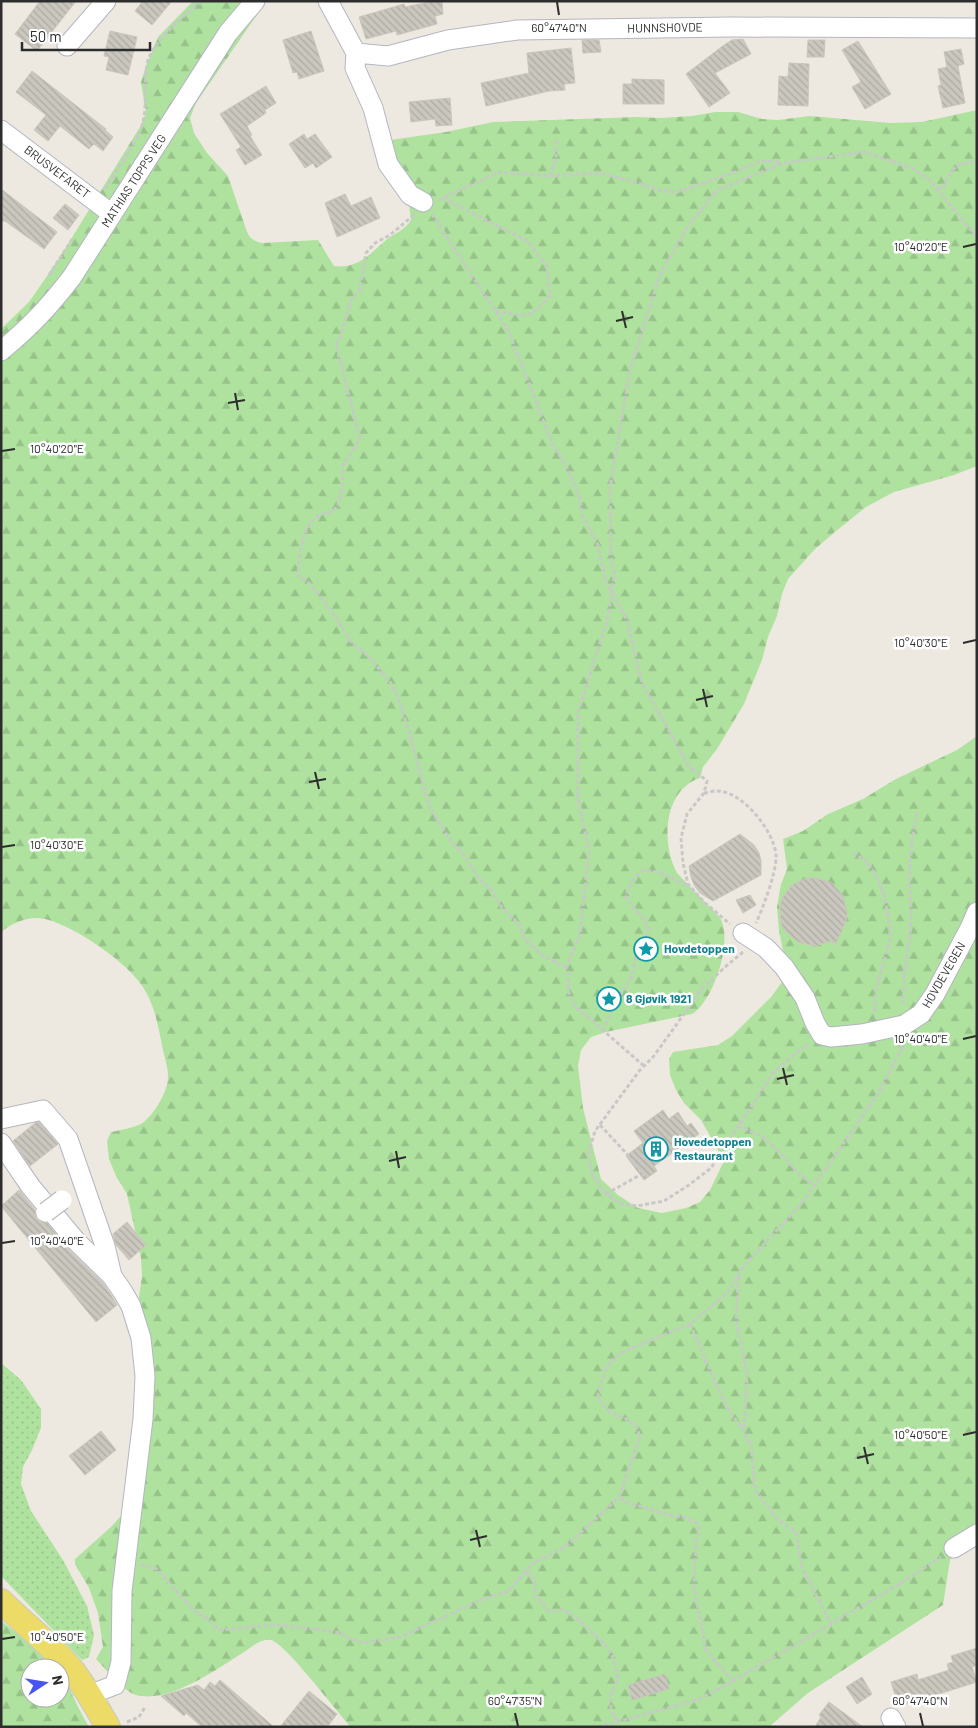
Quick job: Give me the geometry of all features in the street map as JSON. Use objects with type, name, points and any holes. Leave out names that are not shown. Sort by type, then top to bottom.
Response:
[{"type":"main road","points":[[1,1601],[72,1670],[108,1727]]},
{"type":"street","points":[[67,46],[106,1]]},
{"type":"street","name":"MATHIAS TOPPS VEG","points":[[1,351],[26,331],[51,305],[72,277],[228,33],[255,1]]},
{"type":"street","points":[[328,1],[356,53],[355,68],[373,108],[388,164],[410,195],[423,204]]},
{"type":"street","name":"HUNNSHOVDE","points":[[356,53],[388,56],[448,40],[517,30],[732,27],[977,28]]},
{"type":"street","name":"BRUSVEFARET","points":[[1,130],[112,214]]},
{"type":"street","name":"HOVDEVEGEN","points":[[915,1018],[935,994],[977,912]]},
{"type":"street","points":[[750,938],[766,948],[789,975],[805,998],[822,1034],[832,1037],[845,1037],[904,1025],[915,1018]]},
{"type":"street","points":[[1,1119],[43,1110],[68,1139],[105,1246],[112,1276]]},
{"type":"street","points":[[1,1143],[31,1187],[77,1242],[112,1276],[131,1306],[140,1338],[145,1376],[143,1420],[122,1591],[121,1662],[115,1685],[89,1695]]},
{"type":"street","points":[[46,1212],[83,1184]]},
{"type":"street","points":[[954,1548],[977,1534]]},
{"type":"path","points":[[97,202],[138,135],[143,122],[147,62],[156,47],[175,25],[201,1]]},
{"type":"path","points":[[550,176],[556,159],[557,138]]},
{"type":"path","points":[[566,968],[541,954],[524,938],[520,925],[502,908],[492,892],[478,877],[466,857],[450,840],[429,806],[412,738],[397,695],[389,680],[368,656],[352,643],[315,590],[298,575],[305,530],[321,514],[333,512],[339,503],[343,482],[343,466],[360,438],[336,345],[341,334],[350,300],[360,290],[366,253],[375,243],[390,235],[417,213],[423,204],[444,198],[499,172],[550,176],[598,173],[663,191],[677,192],[761,161],[784,163],[864,152],[912,168],[929,180],[977,237]]},
{"type":"path","points":[[936,188],[943,188],[953,170],[960,163],[977,161]]},
{"type":"path","points":[[644,1066],[574,1005],[569,993],[566,968],[580,935],[589,851],[578,798],[578,713],[608,617],[612,592],[614,573],[611,556],[610,488],[630,370],[661,272],[689,225],[717,190],[784,163]]},
{"type":"path","points":[[444,198],[530,242],[547,267],[550,296],[539,309],[527,316],[495,311]]},
{"type":"path","points":[[423,204],[433,215],[509,332],[553,445],[565,464],[580,498],[582,515],[598,546],[606,582],[627,620],[642,683],[689,766],[707,781],[704,793],[687,814],[681,838],[683,862],[689,886]]},
{"type":"path","points":[[45,281],[76,234]]},
{"type":"path","points":[[704,793],[716,790],[734,796],[758,817],[769,834],[776,856],[767,894],[750,938],[741,953],[701,990],[654,1056],[644,1066],[595,1131],[588,1155],[592,1173],[602,1191],[618,1204],[637,1206],[664,1201],[711,1168],[773,1072],[822,1034]]},
{"type":"path","points":[[744,1432],[746,1375],[736,1319],[741,1269],[781,1227],[814,1186],[879,1092],[915,1018],[903,1005],[904,974],[910,937],[909,877],[917,813]]},
{"type":"path","points":[[853,853],[866,861],[876,875],[884,895],[889,920],[890,940],[875,993],[875,1016],[880,1030]]},
{"type":"path","points":[[604,1031],[613,1007],[632,976],[635,961],[648,930],[648,925],[626,898],[630,884],[644,870],[658,872],[689,886],[718,914],[750,938]]},
{"type":"path","points":[[600,1125],[628,1155],[644,1176]]},
{"type":"path","points":[[738,1126],[762,1136],[796,1171],[814,1186]]},
{"type":"path","points":[[606,1194],[640,1175]]},
{"type":"path","points":[[126,1563],[157,1569],[193,1610],[210,1620],[220,1630],[274,1625],[296,1627],[341,1633],[348,1638],[362,1643],[400,1637],[483,1599],[508,1591],[533,1564],[565,1546],[619,1497],[640,1437],[636,1426],[610,1412],[602,1404],[598,1394],[606,1367],[620,1353],[690,1324],[727,1293],[739,1276]]},
{"type":"path","points":[[690,1324],[725,1404],[751,1445],[755,1490],[777,1519],[796,1532],[802,1567],[831,1624]]},
{"type":"path","points":[[619,1497],[626,1502],[668,1515],[683,1517],[697,1523],[699,1531],[696,1541],[694,1588],[706,1650],[733,1682]]},
{"type":"path","points":[[598,1727],[697,1700],[733,1682],[901,1583],[954,1548]]},
{"type":"path","points":[[526,1571],[535,1583],[535,1594],[548,1610],[565,1610],[587,1627],[612,1655],[618,1678],[611,1694],[611,1710],[618,1721]]},
{"type":"green space","points":[[193,1],[256,1],[259,12],[196,103],[190,118],[194,133],[207,153],[228,176],[248,235],[262,243],[318,240],[334,266],[357,263],[403,229],[411,220],[409,205],[390,140],[446,132],[493,122],[637,117],[661,118],[715,112],[738,112],[762,119],[778,120],[810,116],[890,123],[922,122],[977,110],[977,466],[954,475],[894,492],[866,507],[814,550],[788,579],[762,660],[744,704],[717,749],[703,767],[700,778],[688,784],[679,794],[672,806],[669,819],[667,833],[669,848],[677,873],[717,914],[724,928],[723,955],[714,984],[700,1007],[692,1014],[606,1032],[591,1037],[581,1050],[578,1066],[583,1108],[601,1179],[618,1195],[638,1208],[662,1213],[686,1208],[700,1202],[710,1190],[724,1161],[701,1120],[684,1103],[676,1090],[670,1075],[669,1059],[673,1052],[718,1045],[732,1036],[771,997],[785,978],[787,970],[779,931],[777,907],[781,884],[787,869],[783,839],[803,831],[828,814],[863,799],[896,779],[957,750],[977,736],[977,1533],[950,1560],[943,1605],[808,1693],[769,1727],[351,1727],[288,1653],[271,1640],[257,1643],[207,1675],[178,1690],[149,1696],[131,1693],[96,1659],[103,1647],[98,1613],[89,1588],[75,1564],[75,1559],[112,1526],[125,1511],[132,1495],[138,1304],[142,1276],[141,1258],[127,1194],[116,1176],[109,1159],[107,1141],[111,1132],[130,1128],[146,1121],[163,1095],[168,1082],[168,1073],[153,1007],[140,983],[121,963],[76,932],[61,924],[47,920],[26,919],[13,924],[1,932],[1,329],[29,302],[60,257],[140,127],[146,113],[141,82],[158,37]]},
{"type":"green space","points":[[1,1363],[21,1380],[41,1409],[41,1428],[23,1467],[21,1484],[31,1511],[63,1560],[87,1606],[94,1635],[89,1657],[82,1660],[1,1576]]},
{"type":"green space","points":[[1,1621],[49,1658],[20,1658],[20,1708],[70,1708],[70,1689],[89,1727],[1,1727]]},
{"type":"building","points":[[40,1],[76,1],[37,51],[15,34]]},
{"type":"building","points":[[143,1],[172,1],[152,25],[135,11]]},
{"type":"building","points":[[442,1],[443,14],[435,16],[437,24],[397,35],[396,31],[366,39],[359,17],[404,4],[405,7]]},
{"type":"building","points":[[110,31],[137,37],[128,75],[106,70],[109,57],[104,56]]},
{"type":"building","points":[[311,31],[324,71],[299,79],[297,72],[293,73],[283,40]]},
{"type":"building","points":[[743,39],[751,54],[715,73],[730,93],[709,107],[686,74],[732,40]]},
{"type":"building","points":[[582,40],[599,40],[601,52],[583,53]]},
{"type":"building","points":[[808,40],[825,40],[824,57],[807,57]]},
{"type":"building","points":[[858,41],[891,94],[865,109],[852,87],[861,82],[842,50]]},
{"type":"building","points":[[571,48],[575,83],[564,84],[565,90],[549,91],[486,106],[481,83],[529,73],[527,53]]},
{"type":"building","points":[[961,49],[964,64],[958,66],[965,103],[943,108],[938,86],[941,85],[938,69],[947,67],[944,52]]},
{"type":"building","points":[[789,63],[809,64],[808,106],[778,105],[779,76],[788,77]]},
{"type":"building","points":[[32,71],[106,129],[113,137],[103,151],[94,144],[89,149],[60,126],[48,141],[34,130],[46,115],[16,92]]},
{"type":"building","points":[[632,79],[664,80],[664,104],[623,104],[623,84],[632,84]]},
{"type":"building","points":[[266,86],[276,103],[265,110],[266,113],[247,126],[252,135],[250,136],[262,155],[245,165],[236,150],[241,147],[220,114]]},
{"type":"building","points":[[450,98],[452,125],[436,126],[435,119],[411,122],[409,102]]},
{"type":"building","points":[[304,134],[307,139],[315,134],[332,157],[316,168],[313,163],[305,168],[289,144]]},
{"type":"building","points":[[1,189],[57,232],[44,249],[5,221],[1,221]]},
{"type":"building","points":[[345,194],[351,206],[371,197],[380,218],[337,237],[325,203]]},
{"type":"building","points":[[65,204],[79,215],[68,230],[53,218]]},
{"type":"building","points":[[740,834],[754,845],[759,853],[761,875],[713,901],[700,893],[694,885],[689,866]]},
{"type":"building","points":[[808,878],[816,878],[832,883],[843,896],[847,913],[846,921],[835,945],[831,941],[815,946],[798,942],[785,931],[781,924],[780,907],[782,898],[792,885]]},
{"type":"building","points":[[750,895],[756,905],[743,913],[736,900]]},
{"type":"building","name":"Hovedetoppen Restaurant","points":[[663,1110],[669,1119],[678,1112],[687,1126],[691,1123],[699,1134],[654,1166],[657,1171],[644,1180],[626,1156],[643,1143],[634,1131]]},
{"type":"building","points":[[39,1122],[58,1144],[30,1166],[13,1141],[35,1123]]},
{"type":"building","points":[[19,1190],[35,1210],[37,1219],[47,1223],[69,1250],[103,1283],[113,1298],[117,1305],[96,1322],[1,1206]]},
{"type":"building","points":[[127,1222],[146,1245],[129,1260],[116,1245],[113,1234]]},
{"type":"building","points":[[101,1431],[116,1450],[85,1475],[69,1456]]},
{"type":"building","points":[[977,1648],[977,1665],[972,1667],[977,1682],[904,1705],[903,1702],[898,1704],[891,1682],[917,1674],[918,1680],[949,1670],[947,1664],[953,1662],[951,1656]]},
{"type":"building","points":[[665,1674],[669,1689],[632,1700],[628,1685]]},
{"type":"building","points":[[862,1677],[872,1694],[857,1704],[846,1687]]},
{"type":"building","points":[[220,1680],[274,1727],[202,1727],[186,1713],[184,1716],[161,1696],[198,1685],[204,1690],[210,1682],[215,1686]]},
{"type":"building","points":[[309,1691],[337,1714],[327,1727],[280,1727]]},
{"type":"building","points":[[829,1702],[863,1727],[815,1727],[821,1717],[819,1715]]},
{"type":"place","name":"Hovdetoppen","points":[[646,949]]},
{"type":"place","name":"8 Gjøvik 1921","points":[[609,999]]},
{"type":"place","name":"Hovedetoppen Restaurant","points":[[656,1149]]}]
